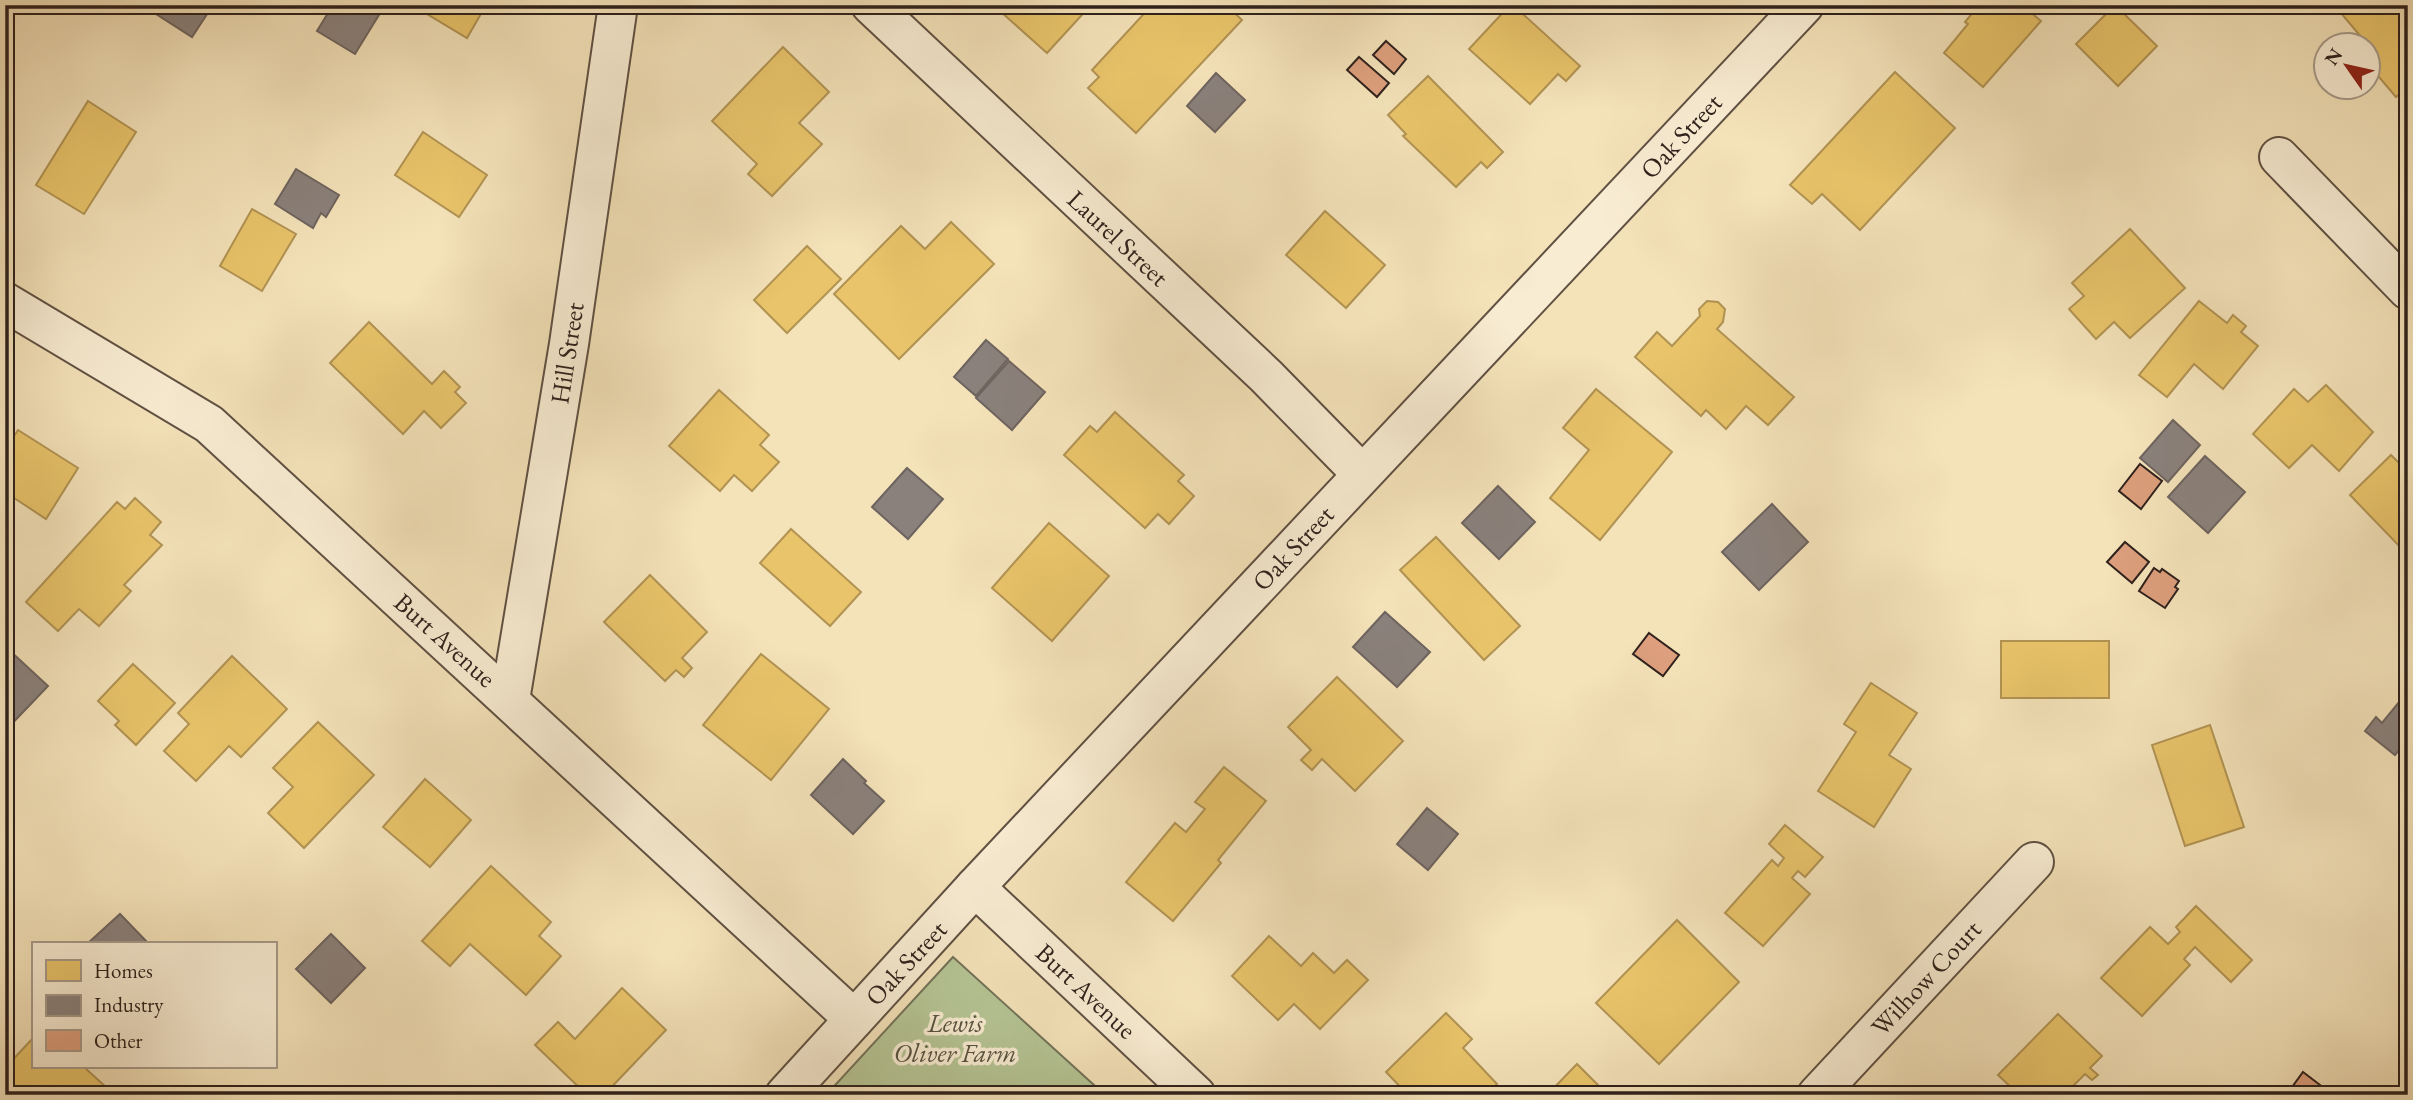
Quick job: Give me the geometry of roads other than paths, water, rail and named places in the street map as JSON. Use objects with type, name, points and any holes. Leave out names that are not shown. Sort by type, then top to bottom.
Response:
[{"type":"street","name":"Hill Street","points":[[510,700],[569,344],[618,5]]},
{"type":"street","name":"Laurel Street","points":[[871,5],[1265,376],[1362,474]]},
{"type":"street","name":"Oak Street","points":[[785,1095],[975,887],[1804,5]]},
{"type":"street","points":[[2279,157],[2408,290]]},
{"type":"street","name":"Burt Avenue","points":[[5,302],[209,424],[854,1019]]},
{"type":"street","name":"Wilhow Court","points":[[1817,1095],[2034,862]]},
{"type":"street","name":"Burt Avenue","points":[[975,887],[1196,1095]]},
{"type":"park label","name":"Lewis Oliver Farm","points":[[955,1038]]}]
